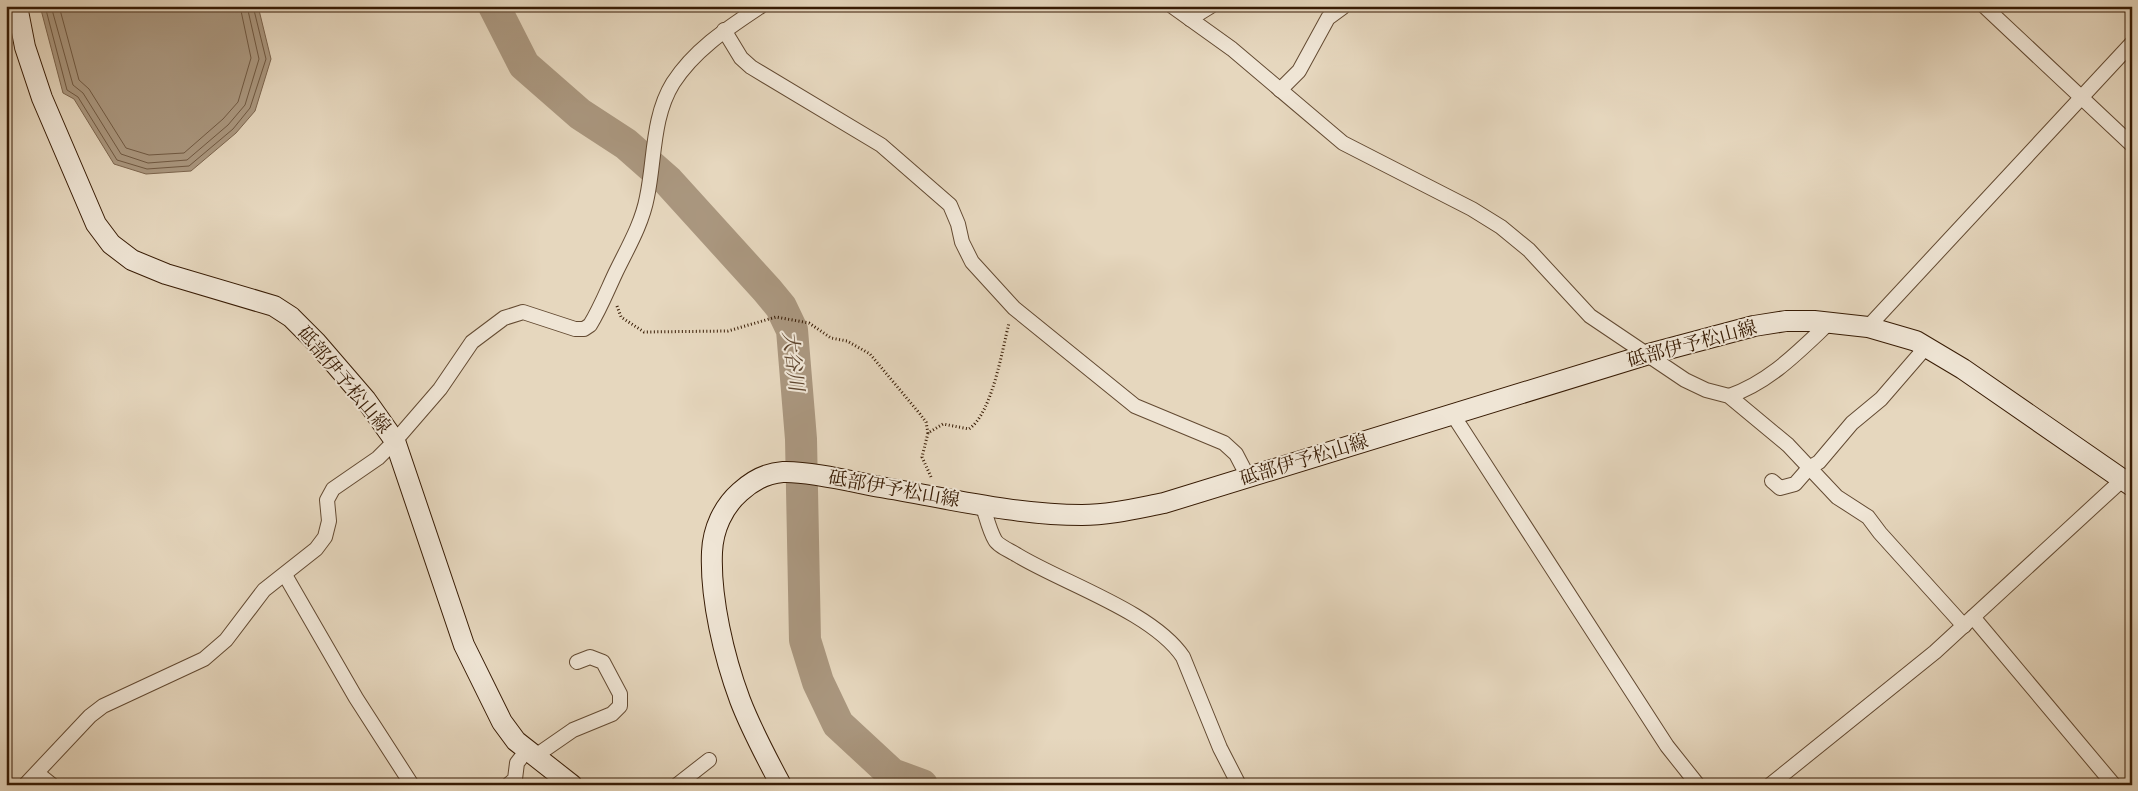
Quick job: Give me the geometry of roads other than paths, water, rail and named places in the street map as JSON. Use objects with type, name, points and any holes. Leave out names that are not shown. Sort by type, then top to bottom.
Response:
[{"type":"main road","name":"砥部伊予松山線","points":[[17,6],[25,47],[42,98],[96,224],[111,244],[132,260],[166,274],[274,306],[291,318],[366,400],[395,441],[464,645],[502,722],[516,741],[572,785]]},
{"type":"main road","name":"砥部伊予松山線","points":[[781,785],[747,717],[726,656],[716,598],[712,551],[720,517],[727,504],[751,482],[769,474],[784,472],[1024,511],[1074,514],[1110,512],[1164,503],[1649,354],[1754,326],[1786,321],[1830,322],[1868,327],[1890,332],[1926,347],[1963,369],[2127,483]]},
{"type":"street","points":[[25,785],[90,716],[103,706],[204,659],[226,640],[264,590],[316,550],[325,537],[329,521],[327,500],[333,489],[378,458],[395,441],[440,389],[472,342],[504,318],[522,312],[575,329],[584,328],[594,318],[642,218],[663,104],[673,83],[693,57],[724,30],[761,6]]},
{"type":"street","points":[[1172,6],[1232,50],[1343,143],[1472,209],[1501,227],[1530,250],[1590,316],[1685,380],[1706,390],[1729,396],[1788,445],[1837,497],[1868,517],[1880,533],[1969,621],[2114,785]]},
{"type":"street","points":[[1190,19],[1211,6]]},
{"type":"street","points":[[1984,6],[2132,145]]},
{"type":"street","points":[[1280,90],[1298,71],[1328,18],[1343,7]]},
{"type":"street","points":[[724,30],[741,58],[751,67],[881,145],[937,192],[950,205],[958,224],[962,242],[972,262],[1014,308],[1135,406],[1224,443],[1236,454],[1248,477]]},
{"type":"street","points":[[1868,327],[2132,43]]},
{"type":"street","points":[[1729,396],[1747,390],[1767,378],[1792,359],[1830,322]]},
{"type":"street","points":[[1772,481],[1780,488],[1795,484],[1809,468],[1819,462],[1852,423],[1881,398],[1926,347]]},
{"type":"street","points":[[1453,415],[1667,746],[1698,785]]},
{"type":"street","points":[[1770,785],[1935,652],[2127,483]]},
{"type":"street","points":[[982,504],[995,542],[1030,563],[1113,604],[1164,636],[1175,646],[1182,657],[1220,748],[1239,785]]},
{"type":"street","points":[[285,575],[356,698],[412,785]]},
{"type":"street","points":[[508,785],[515,779],[517,763],[573,730],[612,714],[620,706],[620,694],[603,662],[590,657],[576,662]]},
{"type":"street","points":[[676,785],[709,760]]},
{"type":"street","points":[[37,773],[52,785]]},
{"type":"water","points":[[40,6],[258,6],[271,59],[255,111],[236,133],[191,171],[146,174],[114,164],[74,99],[63,93]]},
{"type":"waterway","name":"大谷川","points":[[494,6],[524,65],[580,114],[626,144],[668,181],[781,307],[792,330],[801,439],[805,640],[818,682],[838,724],[892,774],[922,785]]}]
